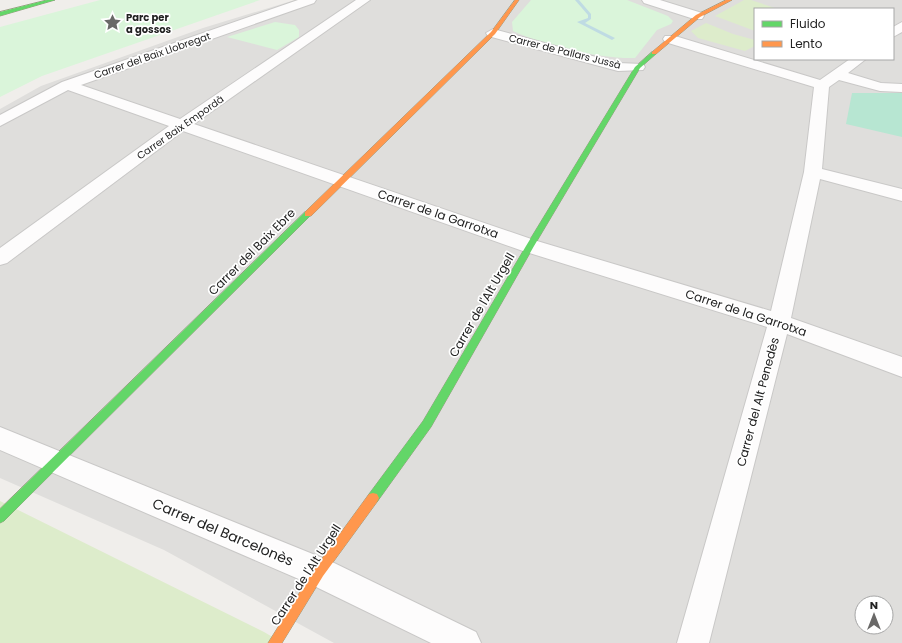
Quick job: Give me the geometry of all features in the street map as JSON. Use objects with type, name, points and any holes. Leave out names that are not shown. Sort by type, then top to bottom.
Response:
[{"type":"main road","points":[[0,14],[53,0]]},
{"type":"main road","name":"Carrer del Baix Ebre","points":[[0,517],[58,462],[340,181],[493,33],[510,7],[517,0]]},
{"type":"main road","name":"Carrer de l'Alt Urgell","points":[[275,643],[319,572],[427,424],[530,246],[638,67],[698,16],[730,0]]},
{"type":"street","name":"Carrer del Baix Llobregat","points":[[0,121],[67,85],[310,0]]},
{"type":"street","name":"Carrer Baix Empordà","points":[[0,258],[181,125],[364,0]]},
{"type":"street","points":[[648,0],[698,16]]},
{"type":"street","points":[[894,32],[902,26]]},
{"type":"street","name":"Carrer de Pallars Jussà","points":[[493,33],[618,67],[638,67]]},
{"type":"street","points":[[670,39],[822,85],[859,60]]},
{"type":"street","points":[[838,75],[880,87],[902,88]]},
{"type":"street","name":"Carrer de la Garrotxa","points":[[67,85],[530,246],[779,322],[902,367]]},
{"type":"street","name":"Carrer del Alt Penedès","points":[[693,643],[779,322],[813,172],[822,85]]},
{"type":"street","points":[[813,172],[902,195]]},
{"type":"street","name":"Carrer del Barcelonès","points":[[0,438],[319,572],[464,643]]},
{"type":"shaded area","points":[[295,0],[902,0],[902,643],[334,643],[164,550],[0,478],[0,109],[41,86],[203,28]]},
{"type":"green space","points":[[100,0],[260,0],[42,76],[0,97],[0,27]]},
{"type":"green space","points":[[531,0],[627,0],[668,16],[673,21],[671,24],[657,30],[635,58],[621,58],[589,54],[541,42],[513,31],[512,22]]},
{"type":"green space","points":[[744,0],[751,0],[775,8],[754,8],[754,31],[715,16]]},
{"type":"green space","points":[[275,22],[295,25],[299,30],[299,37],[277,50],[227,37]]},
{"type":"green space","points":[[706,23],[733,34],[754,40],[754,46],[745,51],[698,38],[691,31]]},
{"type":"green space","points":[[852,93],[902,93],[902,137],[846,124]]},
{"type":"green space","points":[[0,501],[264,632],[283,643],[0,643]]},
{"type":"water","points":[[575,0],[579,0],[591,14],[591,19],[585,23],[615,38],[612,40],[577,22],[588,18],[588,15]]},
{"type":"traffic: fast","points":[[0,14],[53,0]]},
{"type":"traffic: fast","points":[[373,498],[427,424],[530,246],[638,67],[654,53]]},
{"type":"traffic: fast","points":[[0,517],[308,214]]},
{"type":"traffic: slow","points":[[308,214],[493,33],[517,0]]},
{"type":"traffic: slow","points":[[654,53],[698,16],[730,0]]},
{"type":"traffic: slow","points":[[275,643],[319,572],[373,498]]},
{"type":"place","name":"Parc per a gossos","points":[[113,23]]}]
